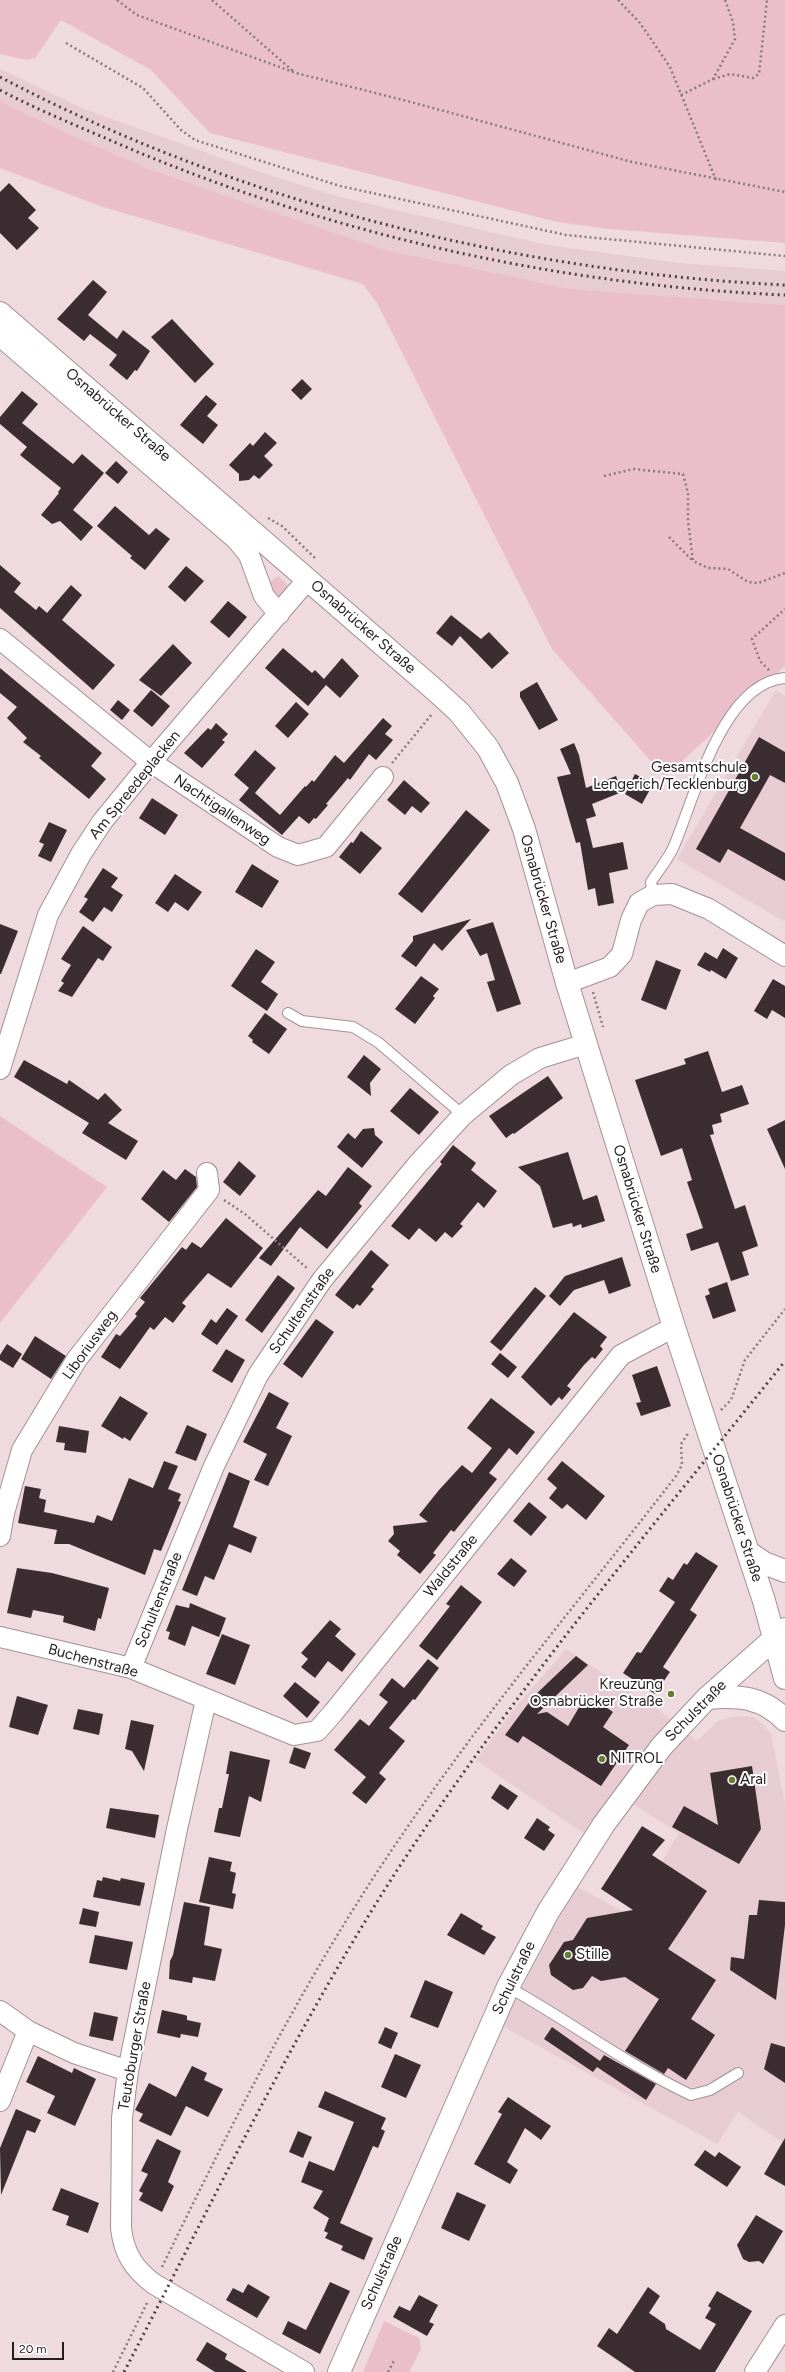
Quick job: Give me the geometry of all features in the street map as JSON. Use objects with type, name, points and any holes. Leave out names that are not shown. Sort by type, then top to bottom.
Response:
[{"type":"main road","name":"Osnabrücker Straße","points":[[0,314],[436,691],[459,712],[488,748],[508,783],[524,829],[567,983],[674,1328],[748,1552],[780,1634],[785,1678]]},
{"type":"main road","points":[[748,1552],[764,1564],[785,1571]]},
{"type":"main road","name":"Schulstraße","points":[[339,2372],[508,1987],[548,1912],[604,1824],[662,1746],[708,1698],[780,1634]]},
{"type":"main road","points":[[708,1698],[731,1696],[748,1698],[765,1704],[785,1720]]},
{"type":"street","name":"Osnabrücker Straße","points":[[0,336],[238,540],[249,555],[264,596],[279,614]]},
{"type":"street","name":"Am Spreedeplacken","points":[[0,1069],[48,915],[81,854],[102,822],[151,762],[308,579]]},
{"type":"street","name":"Nachtigallenweg","points":[[0,640],[151,762],[278,847],[298,855],[326,847],[383,777]]},
{"type":"street","points":[[567,983],[610,967],[622,954],[631,920],[639,903],[653,895],[672,894],[709,909],[785,956]]},
{"type":"street","name":"Schultenstraße","points":[[131,1668],[217,1458],[258,1375],[322,1280],[417,1165],[464,1115],[510,1075],[540,1058],[586,1044]]},
{"type":"street","name":"Liboriusweg","points":[[0,1536],[4,1513],[22,1450],[77,1359],[208,1181]]},
{"type":"street","name":"Waldstraße","points":[[206,1700],[294,1735],[317,1731],[621,1355],[674,1328]]},
{"type":"street","name":"Buchenstraße","points":[[0,1637],[131,1668],[206,1700]]},
{"type":"street","name":"Teutoburger Straße","points":[[206,1700],[176,1830],[128,2071],[122,2118],[121,2228],[123,2244],[129,2259],[139,2273],[154,2284],[304,2372]]},
{"type":"street","points":[[0,2011],[28,2031],[74,2052],[128,2071]]},
{"type":"street","points":[[0,2101],[28,2031]]},
{"type":"street","points":[[755,2372],[785,2324]]},
{"type":"lane","points":[[653,895],[651,882],[673,847],[699,777],[730,715],[752,690],[782,678]]},
{"type":"lane","points":[[288,1013],[302,1021],[353,1027],[379,1043],[464,1115]]},
{"type":"lane","points":[[508,1987],[558,2015],[662,2081],[691,2095],[710,2090],[738,2073]]},
{"type":"path","points":[[117,0],[137,15],[296,74],[407,101],[632,162],[716,180],[785,192]]},
{"type":"path","points":[[212,0],[296,74]]},
{"type":"path","points":[[618,0],[640,23],[670,67],[716,180]]},
{"type":"path","points":[[712,79],[735,40],[733,22],[725,0]]},
{"type":"path","points":[[681,95],[712,79],[730,74],[753,78],[759,74],[767,0]]},
{"type":"path","points":[[66,43],[143,88],[181,130],[195,140],[326,182],[566,235],[785,256]]},
{"type":"path","points":[[604,476],[634,469],[683,474],[688,493],[688,522],[693,560]]},
{"type":"path","points":[[669,537],[693,560],[708,568],[728,569],[748,582],[758,583],[785,573]]},
{"type":"path","points":[[782,678],[760,661],[752,639],[785,609]]},
{"type":"path","points":[[428,707],[439,717]]},
{"type":"path","points":[[383,777],[392,763],[434,712]]},
{"type":"path","points":[[208,1181],[322,1280]]},
{"type":"path","points":[[113,2372],[140,2320],[154,2284],[244,2099],[324,1957],[397,1841],[497,1706],[676,1476],[682,1465],[681,1444],[683,1438],[690,1430],[731,1400],[745,1360],[785,1309]]},
{"type":"path","points":[[388,2372],[395,2359]]},
{"type":"shaded area","points":[[0,0],[785,0],[785,243],[609,229],[557,222],[210,133],[151,70],[61,20],[35,58],[26,60],[0,54]]},
{"type":"shaded area","points":[[0,69],[87,110],[269,175],[340,197],[547,245],[679,263],[785,271],[785,305],[571,289],[387,250],[217,193],[145,167],[69,134],[0,101]]},
{"type":"shaded area","points":[[0,101],[69,134],[145,167],[217,193],[387,250],[571,289],[785,305],[785,666],[665,777],[552,649],[378,305],[363,284],[100,206],[0,168]]},
{"type":"shaded area","points":[[278,576],[287,584],[287,591],[278,599],[265,585]]},
{"type":"shaded area","name":"Gesamtschule Lengerich/Tecklenburg","points":[[776,690],[785,696],[785,922],[677,859]]},
{"type":"shaded area","points":[[0,1116],[107,1187],[0,1323]]},
{"type":"shaded area","points":[[566,1649],[659,1710],[697,1741],[718,1721],[737,1716],[753,1717],[764,1725],[771,1734],[785,1804],[785,2144],[738,2112],[717,2144],[502,2026],[576,1886],[629,1915],[679,1833],[631,1803],[583,1833],[476,1760],[515,1708]]},
{"type":"shaded area","points":[[384,2321],[419,2338],[421,2349],[409,2372],[363,2372]]},
{"type":"building","points":[[9,183],[36,210],[28,218],[39,228],[17,250],[0,233],[0,192]]},
{"type":"building","points":[[93,280],[107,292],[88,315],[117,339],[123,330],[150,351],[137,371],[135,370],[127,380],[109,365],[117,355],[90,334],[84,341],[57,319]]},
{"type":"building","points":[[172,319],[214,364],[195,383],[151,337]]},
{"type":"building","points":[[302,379],[312,389],[301,400],[291,390]]},
{"type":"building","points":[[22,391],[38,404],[22,423],[73,464],[82,454],[104,473],[73,510],[93,527],[81,541],[60,521],[52,524],[41,515],[59,493],[58,492],[61,488],[20,455],[27,447],[0,424],[0,417]]},
{"type":"building","points":[[206,395],[217,404],[207,416],[218,425],[203,444],[180,425]]},
{"type":"building","points":[[265,432],[277,443],[264,456],[273,465],[259,479],[254,475],[249,480],[239,481],[239,474],[229,465],[250,443],[253,446]]},
{"type":"building","points":[[116,461],[128,472],[118,484],[105,473]]},
{"type":"building","points":[[115,506],[149,535],[156,528],[170,539],[145,570],[130,558],[132,556],[97,526]]},
{"type":"building","points":[[0,565],[21,583],[14,592],[36,610],[39,606],[47,613],[71,585],[82,595],[62,620],[115,665],[93,690],[0,608]]},
{"type":"building","points":[[186,566],[204,581],[185,602],[168,587]]},
{"type":"building","points":[[228,601],[247,617],[229,638],[210,622]]},
{"type":"building","points":[[451,615],[481,639],[489,632],[509,653],[492,669],[460,636],[452,646],[436,633]]},
{"type":"building","points":[[173,644],[192,663],[161,696],[139,680]]},
{"type":"building","points":[[283,648],[312,673],[315,670],[324,679],[342,658],[359,676],[340,698],[326,685],[308,706],[265,668]]},
{"type":"building","points":[[0,668],[102,753],[91,766],[106,779],[89,799],[39,758],[41,756],[23,742],[27,738],[7,718],[17,707],[0,693]]},
{"type":"building","points":[[537,682],[558,720],[539,730],[520,697],[520,692]]},
{"type":"building","points":[[151,690],[170,706],[152,727],[133,711]]},
{"type":"building","points":[[118,700],[130,710],[122,720],[110,710]]},
{"type":"building","points":[[296,702],[309,714],[288,738],[275,726]]},
{"type":"building","points":[[383,718],[392,726],[385,734],[393,740],[376,760],[369,754],[350,780],[348,778],[326,804],[328,805],[316,819],[314,818],[309,824],[299,816],[282,835],[239,800],[249,788],[234,775],[255,750],[276,768],[255,793],[280,815],[305,786],[306,787],[312,780],[314,782],[335,755],[344,763]]},
{"type":"building","points":[[216,723],[228,734],[222,740],[225,742],[202,768],[184,753],[208,728],[211,730]]},
{"type":"building","points":[[759,737],[785,752],[785,783],[770,775],[740,828],[785,853],[785,881],[728,849],[720,863],[696,849]]},
{"type":"building","points":[[574,743],[579,755],[586,788],[616,776],[622,792],[592,804],[596,816],[586,819],[593,848],[623,842],[628,869],[609,873],[614,903],[598,906],[595,888],[588,890],[580,842],[576,843],[557,777],[571,774],[560,749]]},
{"type":"building","points":[[635,774],[653,784],[642,804],[625,794]]},
{"type":"building","points":[[404,780],[430,803],[421,813],[412,806],[405,815],[387,800]]},
{"type":"building","points":[[152,798],[178,815],[165,835],[139,818]]},
{"type":"building","points":[[466,810],[490,830],[422,913],[398,894]]},
{"type":"building","points":[[49,822],[67,830],[51,862],[38,856],[44,844],[39,842]]},
{"type":"building","points":[[361,831],[382,848],[360,874],[339,857],[351,842],[353,843]]},
{"type":"building","points":[[252,864],[279,881],[262,908],[235,892]]},
{"type":"building","points":[[103,868],[118,878],[111,887],[123,895],[112,912],[104,907],[93,922],[79,912],[88,899],[84,897]]},
{"type":"building","points":[[175,874],[202,892],[188,911],[175,902],[168,912],[155,903]]},
{"type":"building","points":[[471,919],[442,951],[434,943],[416,967],[401,956],[413,941],[413,936]]},
{"type":"building","points":[[493,922],[521,1004],[497,1012],[487,982],[495,980],[487,953],[480,956],[466,930]]},
{"type":"building","points":[[0,924],[18,931],[1,974],[0,974]]},
{"type":"building","points":[[83,926],[112,947],[103,961],[98,958],[72,997],[58,991],[64,983],[61,981],[71,965],[61,959]]},
{"type":"building","points":[[723,948],[738,958],[726,979],[711,970],[710,972],[697,965],[705,952],[717,959]]},
{"type":"building","points":[[256,949],[275,962],[261,982],[278,994],[267,1011],[231,986]]},
{"type":"building","points":[[656,960],[681,970],[666,1010],[641,1000]]},
{"type":"building","points":[[421,976],[439,989],[433,996],[435,998],[415,1024],[395,1009]]},
{"type":"building","points":[[773,979],[785,986],[785,1018],[772,1010],[767,1019],[754,1011]]},
{"type":"building","points":[[265,1013],[287,1029],[269,1054],[252,1042],[253,1040],[248,1036]]},
{"type":"building","points":[[708,1051],[722,1092],[742,1085],[749,1104],[720,1114],[722,1122],[712,1125],[714,1134],[710,1135],[735,1209],[745,1205],[758,1246],[742,1252],[749,1275],[731,1281],[718,1242],[691,1251],[686,1234],[703,1228],[687,1182],[692,1180],[682,1148],[661,1156],[635,1080],[686,1064],[684,1059]]},
{"type":"building","points":[[364,1055],[381,1069],[370,1083],[371,1096],[347,1077]]},
{"type":"building","points":[[24,1060],[67,1084],[69,1080],[98,1100],[105,1093],[122,1110],[108,1123],[138,1141],[126,1160],[82,1133],[89,1123],[14,1077]]},
{"type":"building","points":[[548,1076],[563,1098],[514,1134],[513,1133],[506,1138],[489,1116]]},
{"type":"building","points":[[410,1088],[439,1112],[419,1135],[390,1111]]},
{"type":"building","points":[[785,1120],[785,1169],[767,1129]]},
{"type":"building","points":[[374,1128],[375,1135],[383,1142],[362,1168],[337,1147],[348,1133],[355,1139],[363,1129]]},
{"type":"building","points":[[453,1145],[476,1163],[471,1170],[497,1191],[484,1208],[478,1202],[460,1224],[463,1226],[452,1238],[445,1232],[436,1242],[419,1228],[409,1240],[391,1226],[442,1164],[440,1162]]},
{"type":"building","points":[[568,1152],[583,1200],[597,1195],[605,1221],[582,1228],[581,1224],[573,1227],[572,1223],[553,1228],[540,1186],[518,1167]]},
{"type":"building","points":[[239,1161],[256,1176],[240,1196],[223,1182]]},
{"type":"building","points":[[348,1167],[372,1186],[359,1203],[362,1206],[327,1249],[300,1227],[271,1266],[259,1258],[318,1190],[326,1196]]},
{"type":"building","points":[[185,1169],[196,1177],[197,1187],[169,1222],[141,1199],[163,1170],[176,1180]]},
{"type":"building","points":[[226,1218],[263,1248],[231,1288],[208,1273],[182,1303],[186,1306],[173,1323],[165,1317],[154,1330],[150,1327],[120,1369],[101,1357],[116,1334],[120,1336],[137,1316],[135,1314],[145,1302],[140,1298],[182,1247],[186,1250],[192,1242],[201,1248]]},
{"type":"building","points":[[371,1250],[389,1265],[371,1287],[374,1289],[360,1306],[357,1304],[353,1309],[335,1295]]},
{"type":"building","points":[[622,1257],[631,1286],[609,1294],[604,1280],[574,1290],[560,1306],[549,1296],[565,1276]]},
{"type":"building","points":[[278,1275],[295,1288],[262,1333],[245,1320]]},
{"type":"building","points":[[727,1282],[736,1311],[713,1319],[705,1296],[710,1294],[708,1289]]},
{"type":"building","points":[[535,1287],[546,1296],[501,1351],[490,1342]]},
{"type":"building","points":[[227,1308],[238,1316],[217,1345],[201,1334],[211,1319],[216,1323]]},
{"type":"building","points":[[574,1312],[607,1337],[600,1346],[603,1349],[595,1359],[592,1357],[567,1386],[571,1389],[562,1400],[559,1397],[551,1406],[521,1377]]},
{"type":"building","points":[[316,1319],[334,1332],[302,1378],[283,1364]]},
{"type":"building","points":[[35,1336],[66,1356],[51,1379],[21,1359]]},
{"type":"building","points":[[7,1344],[22,1354],[13,1368],[0,1360],[0,1355]]},
{"type":"building","points":[[226,1349],[245,1360],[232,1383],[212,1371]]},
{"type":"building","points":[[500,1353],[517,1367],[508,1378],[491,1364]]},
{"type":"building","points":[[657,1366],[671,1406],[641,1416],[636,1403],[641,1402],[632,1375]]},
{"type":"building","points":[[269,1392],[289,1403],[276,1428],[292,1436],[268,1486],[254,1480],[267,1454],[243,1442]]},
{"type":"building","points":[[120,1396],[148,1413],[130,1441],[124,1437],[123,1439],[101,1426]]},
{"type":"building","points":[[491,1398],[535,1432],[517,1455],[509,1448],[489,1473],[497,1479],[454,1532],[451,1530],[433,1553],[436,1555],[420,1574],[397,1555],[400,1551],[388,1541],[394,1534],[393,1526],[428,1522],[419,1515],[439,1490],[462,1465],[472,1473],[492,1448],[467,1428]]},
{"type":"building","points":[[187,1425],[207,1434],[196,1461],[175,1453]]},
{"type":"building","points":[[59,1426],[89,1431],[86,1453],[64,1450],[65,1443],[56,1442]]},
{"type":"building","points":[[164,1461],[178,1466],[168,1489],[181,1494],[178,1501],[181,1502],[161,1551],[154,1549],[145,1575],[69,1544],[54,1544],[57,1530],[18,1523],[25,1486],[41,1489],[39,1498],[46,1500],[44,1512],[94,1523],[97,1515],[112,1521],[129,1478],[153,1488]]},
{"type":"building","points":[[562,1461],[605,1496],[586,1520],[567,1504],[562,1509],[549,1498],[557,1488],[547,1479]]},
{"type":"building","points":[[229,1472],[250,1481],[233,1527],[257,1537],[251,1553],[229,1544],[214,1580],[205,1576],[197,1596],[182,1590]]},
{"type":"building","points":[[529,1502],[547,1517],[531,1536],[513,1521]]},
{"type":"building","points":[[696,1552],[718,1566],[690,1610],[697,1615],[663,1667],[670,1672],[655,1694],[623,1673],[637,1652],[641,1653],[675,1602],[659,1591],[668,1577],[673,1580],[684,1563],[687,1565]]},
{"type":"building","points":[[511,1558],[527,1571],[514,1587],[497,1574]]},
{"type":"building","points":[[17,1568],[52,1573],[109,1588],[101,1619],[98,1618],[95,1631],[63,1622],[64,1616],[33,1610],[31,1618],[7,1613]]},
{"type":"building","points":[[461,1585],[482,1602],[437,1660],[419,1646],[450,1606],[446,1604]]},
{"type":"building","points":[[190,1603],[226,1618],[219,1637],[192,1626],[185,1646],[168,1639],[170,1632],[166,1631],[176,1605],[189,1608]]},
{"type":"building","points":[[330,1620],[341,1629],[335,1636],[356,1654],[342,1672],[328,1661],[315,1678],[301,1667],[308,1659],[301,1653]]},
{"type":"building","points":[[222,1634],[250,1645],[235,1685],[206,1674]]},
{"type":"building","points":[[576,1656],[588,1665],[537,1714],[547,1712],[568,1726],[581,1704],[597,1701],[613,1712],[603,1727],[629,1745],[601,1786],[523,1736],[518,1743],[505,1735],[533,1697]]},
{"type":"building","points":[[428,1659],[439,1668],[415,1700],[413,1699],[389,1728],[405,1741],[379,1773],[386,1779],[366,1804],[352,1793],[366,1777],[334,1750],[360,1719],[369,1726],[388,1702],[379,1695],[392,1678],[404,1688]]},
{"type":"building","points":[[295,1682],[320,1702],[307,1718],[283,1696]]},
{"type":"building","points":[[17,1696],[48,1705],[38,1735],[9,1727]]},
{"type":"building","points":[[78,1709],[103,1714],[99,1735],[73,1729]]},
{"type":"building","points":[[131,1720],[154,1725],[144,1771],[132,1751],[125,1749]]},
{"type":"building","points":[[294,1747],[311,1753],[305,1769],[289,1763]]},
{"type":"building","points":[[230,1751],[270,1760],[261,1802],[249,1796],[240,1837],[214,1832],[219,1808],[222,1808],[229,1774],[226,1774]]},
{"type":"building","points":[[752,1766],[761,1829],[739,1864],[672,1827],[684,1806],[718,1825],[710,1773]]},
{"type":"building","points":[[500,1784],[518,1796],[508,1810],[491,1798]]},
{"type":"building","points":[[110,1808],[159,1815],[155,1838],[106,1828]]},
{"type":"building","points":[[537,1818],[550,1827],[548,1830],[555,1835],[544,1851],[524,1838]]},
{"type":"building","points":[[642,1826],[665,1840],[652,1855],[707,1891],[668,1949],[716,1980],[691,2019],[715,2035],[686,2080],[668,2068],[664,2074],[625,2051],[659,1999],[625,1977],[601,1981],[592,1976],[583,1988],[573,1990],[551,1975],[549,1965],[564,1942],[573,1940],[587,1918],[633,1910],[601,1889]]},
{"type":"building","points":[[209,1857],[232,1862],[230,1871],[236,1873],[232,1893],[236,1894],[233,1909],[199,1902]]},
{"type":"building","points":[[103,1877],[120,1881],[121,1878],[145,1883],[140,1906],[93,1897],[97,1880],[102,1881]]},
{"type":"building","points":[[759,1900],[785,1902],[785,1925],[776,2000],[730,1970],[731,1957],[744,1959],[749,1915],[757,1915]]},
{"type":"building","points":[[184,1902],[210,1907],[204,1945],[222,1949],[215,1981],[193,1977],[192,1983],[169,1979],[170,1961],[173,1955]]},
{"type":"building","points":[[83,1908],[99,1912],[96,1927],[79,1924]]},
{"type":"building","points":[[461,1913],[483,1926],[481,1929],[496,1937],[484,1955],[447,1935]]},
{"type":"building","points":[[95,1935],[133,1942],[127,1970],[89,1963]]},
{"type":"building","points":[[425,1980],[453,1992],[438,2028],[410,2017]]},
{"type":"building","points":[[162,2010],[185,2015],[187,2016],[187,2020],[201,2023],[198,2037],[181,2034],[180,2038],[157,2033]]},
{"type":"building","points":[[94,2012],[118,2017],[113,2041],[89,2036]]},
{"type":"building","points":[[385,2027],[398,2033],[391,2049],[378,2043]]},
{"type":"building","points":[[552,2027],[600,2061],[604,2055],[656,2084],[646,2100],[597,2067],[593,2072],[544,2039]]},
{"type":"building","points":[[771,2043],[785,2047],[785,2083],[764,2069]]},
{"type":"building","points":[[395,2054],[421,2065],[406,2098],[381,2087]]},
{"type":"building","points":[[38,2056],[72,2073],[74,2068],[96,2079],[75,2126],[47,2113],[55,2096],[26,2082]]},
{"type":"building","points":[[192,2066],[207,2073],[204,2080],[223,2089],[208,2117],[186,2106],[171,2136],[139,2121],[143,2114],[135,2110],[149,2083],[176,2097]]},
{"type":"building","points":[[325,2091],[386,2118],[381,2129],[385,2131],[378,2148],[373,2146],[340,2223],[373,2238],[364,2260],[341,2250],[343,2246],[325,2238],[328,2233],[324,2231],[329,2218],[313,2208],[323,2191],[301,2182],[309,2161],[334,2171],[354,2122],[318,2107]]},
{"type":"building","points":[[508,2097],[551,2126],[541,2140],[525,2128],[507,2162],[518,2170],[510,2184],[474,2164],[502,2114],[498,2112]]},
{"type":"building","points":[[16,2109],[41,2120],[35,2133],[27,2130],[1,2195],[0,2148]]},
{"type":"building","points":[[298,2131],[312,2137],[303,2158],[289,2152]]},
{"type":"building","points":[[785,2138],[785,2186],[764,2174]]},
{"type":"building","points":[[157,2139],[181,2151],[168,2182],[174,2186],[162,2212],[139,2200],[143,2193],[139,2191],[148,2174],[141,2171]]},
{"type":"building","points":[[705,2150],[715,2157],[719,2152],[741,2167],[727,2187],[694,2165]]},
{"type":"building","points":[[61,2188],[99,2203],[88,2233],[66,2225],[69,2216],[52,2210]]},
{"type":"building","points":[[457,2192],[486,2205],[469,2241],[441,2228]]},
{"type":"building","points":[[756,2215],[783,2231],[763,2264],[759,2261],[749,2262],[743,2259],[737,2245]]},
{"type":"building","points":[[330,2282],[350,2291],[320,2354],[282,2334],[288,2321],[306,2330]]},
{"type":"building","points":[[248,2284],[270,2297],[257,2318],[226,2300],[233,2288],[243,2293]]},
{"type":"building","points":[[648,2287],[660,2296],[649,2313],[665,2324],[666,2329],[700,2350],[716,2324],[705,2318],[711,2308],[708,2306],[717,2291],[752,2311],[715,2372],[635,2372],[597,2346],[609,2328],[617,2334]]},
{"type":"building","points":[[419,2295],[438,2305],[429,2322],[434,2324],[427,2336],[393,2317],[399,2306],[410,2311]]},
{"type":"building","points":[[207,2342],[227,2354],[225,2359],[247,2372],[215,2372],[196,2360]]},
{"type":"railway","points":[[0,77],[92,122],[186,161],[283,195],[381,223],[481,247],[582,265],[684,277],[785,285]]},
{"type":"railway","points":[[0,90],[70,123],[192,174],[357,228],[441,249],[526,266],[612,280],[698,289],[785,295]]},
{"type":"railway","points":[[124,2372],[287,2058],[321,1996],[394,1875],[439,1808],[534,1677],[633,1550],[785,1361]]},
{"type":"place","name":"Gesamtschule Lengerich/Tecklenburg","points":[[755,777]]},
{"type":"place","name":"Kreuzung Osnabrücker Straße","points":[[671,1694]]},
{"type":"place","name":"NITROL","points":[[602,1759]]},
{"type":"place","name":"Aral","points":[[732,1780]]},
{"type":"place","name":"Stille","points":[[568,1955]]}]
